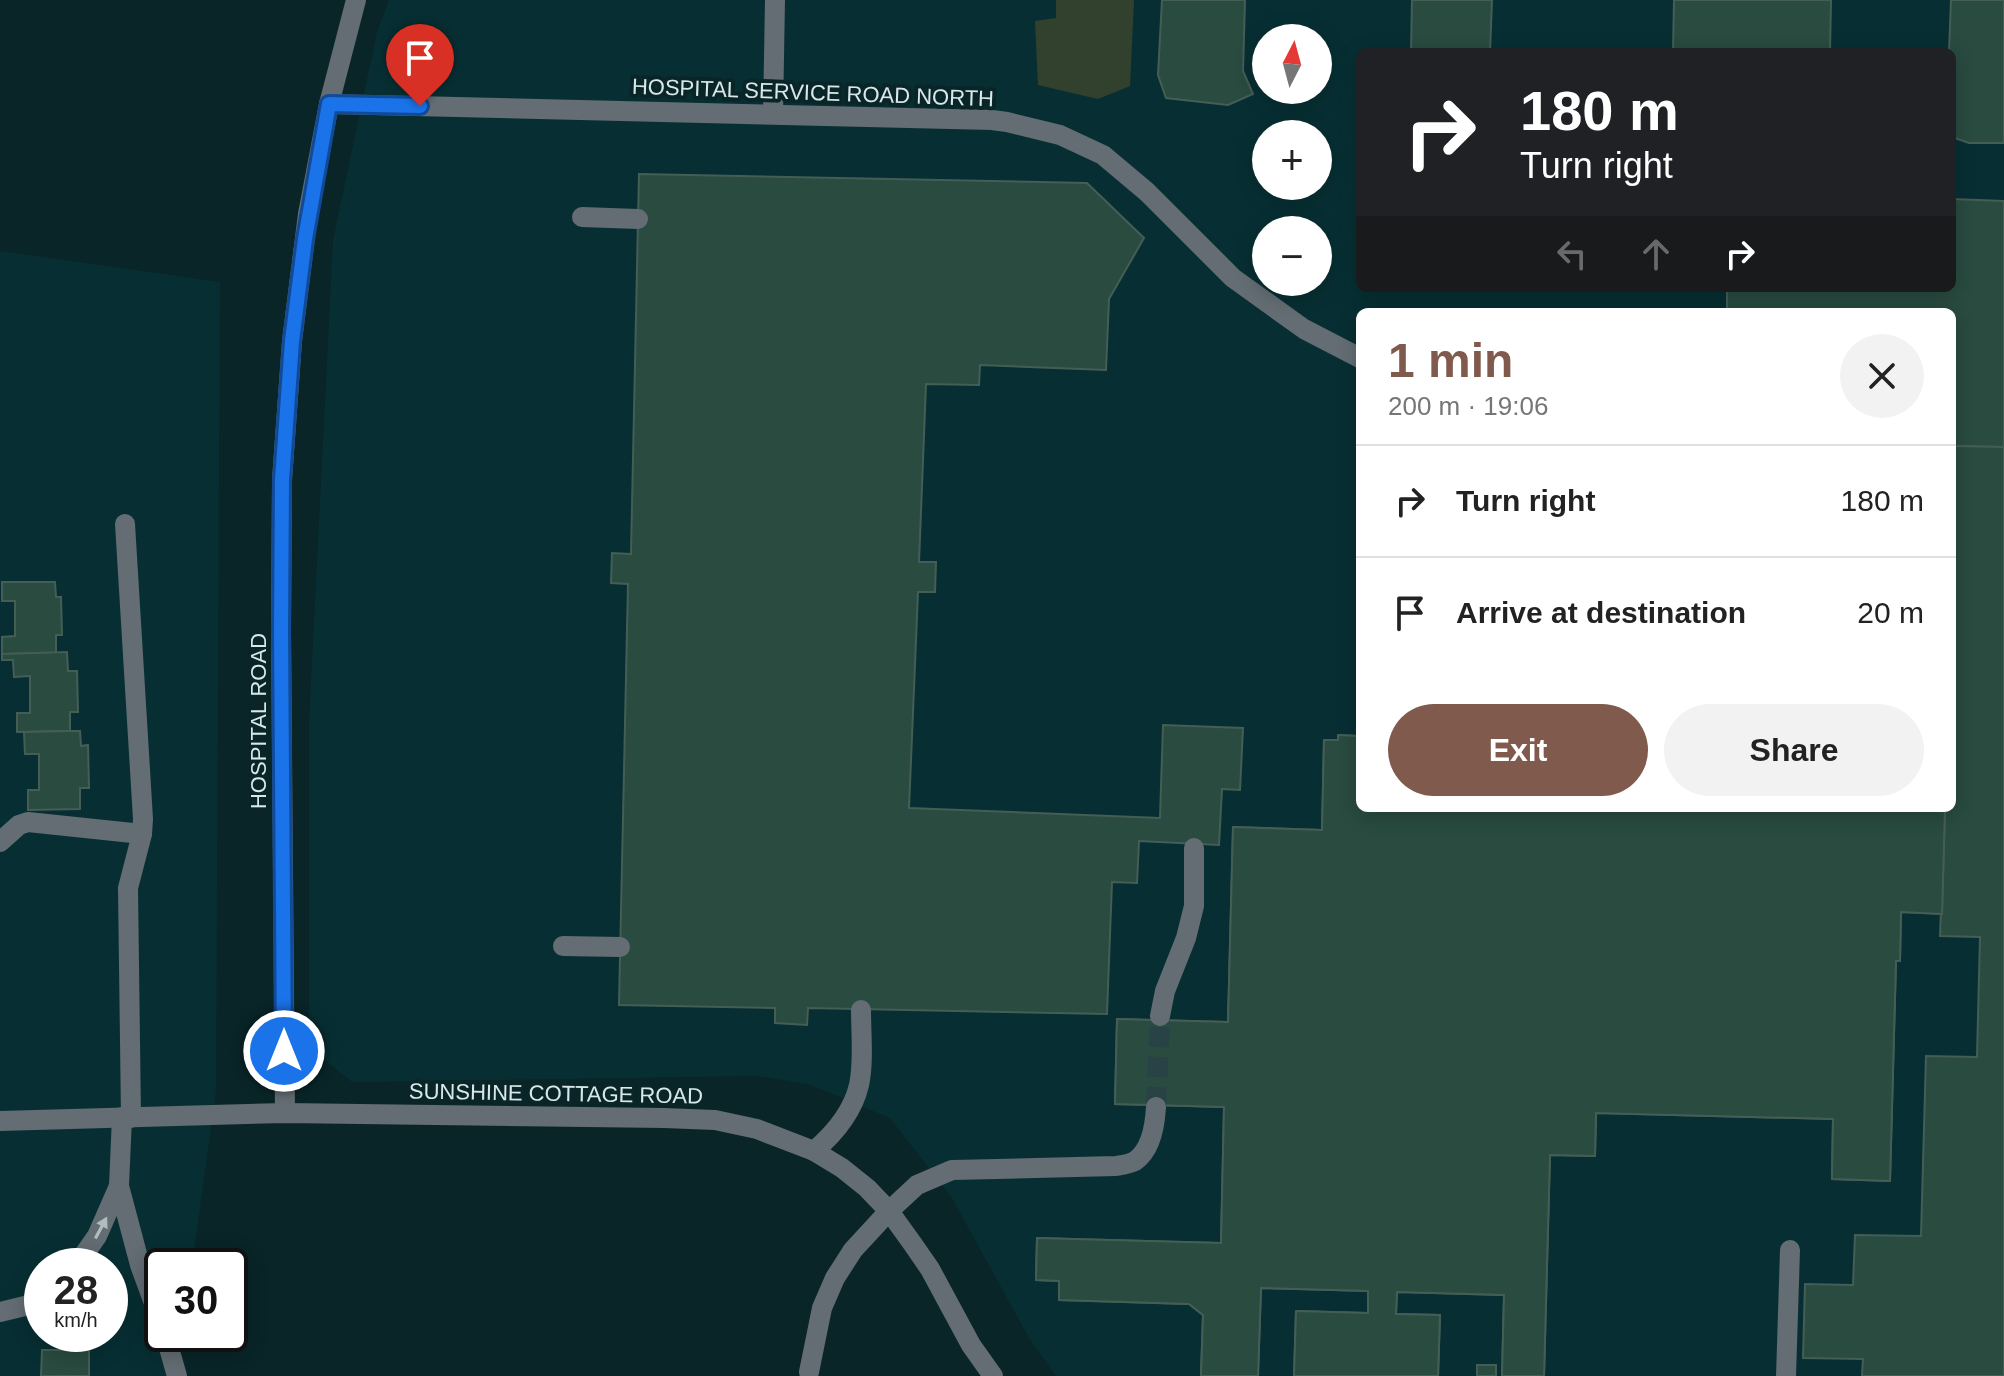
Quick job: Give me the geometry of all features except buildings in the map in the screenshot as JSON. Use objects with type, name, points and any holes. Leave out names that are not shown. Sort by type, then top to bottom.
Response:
[{"type":"street","name":"HOSPITAL ROAD","points":[[285,1113],[282,480],[292,341],[306,228],[329,104],[356,0]]},
{"type":"street","points":[[773,114],[775,0]]},
{"type":"street","name":"HOSPITAL SERVICE ROAD NORTH","points":[[329,104],[992,120],[1060,135],[1103,155],[1126,174],[1246,289],[1304,329],[1356,356]]},
{"type":"street","points":[[582,217],[638,219]]},
{"type":"street","points":[[89,1248],[119,1186],[127,1118],[128,888],[143,819],[125,524]]},
{"type":"street","points":[[0,842],[19,825],[28,822],[142,834]]},
{"type":"street","points":[[1160,1016],[1165,991],[1186,938],[1194,906],[1194,848]]},
{"type":"street","points":[[563,946],[620,947]]},
{"type":"street","points":[[814,1151],[841,1122],[859,1085],[861,1010]]},
{"type":"street","points":[[809,1372],[822,1308],[835,1278],[853,1250],[917,1185],[952,1170],[1116,1166],[1133,1162],[1146,1149],[1155,1124],[1156,1107]]},
{"type":"street","name":"SUNSHINE COTTAGE ROAD","points":[[0,1121],[285,1113],[664,1118],[715,1120],[757,1129],[814,1151],[855,1178],[889,1211],[930,1269],[971,1345],[993,1376]]},
{"type":"street","points":[[119,1186],[144,1276]]},
{"type":"street","points":[[1786,1376],[1790,1250]]},
{"type":"street","points":[[0,1312],[24,1306]]},
{"type":"street","points":[[170,1352],[177,1376]]},
{"type":"shaded area","points":[[389,0],[2004,0],[2004,1376],[1056,1376],[1029,1338],[952,1198],[890,1118],[808,1084],[757,1076],[352,1082],[309,1047],[309,723],[333,240],[377,32]]},
{"type":"shaded area","points":[[0,251],[220,282],[216,1091],[194,1248],[144,1248],[144,1352],[180,1352],[177,1376],[0,1376]]},
{"type":"green space","points":[[1056,0],[1134,0],[1130,86],[1098,99],[1038,85],[1035,21],[1056,18]]},
{"type":"tunnel","points":[[1156,1107],[1160,1016]]},
{"type":"route","points":[[284,1051],[282,480],[292,341],[308,214],[329,104],[420,106]]}]
